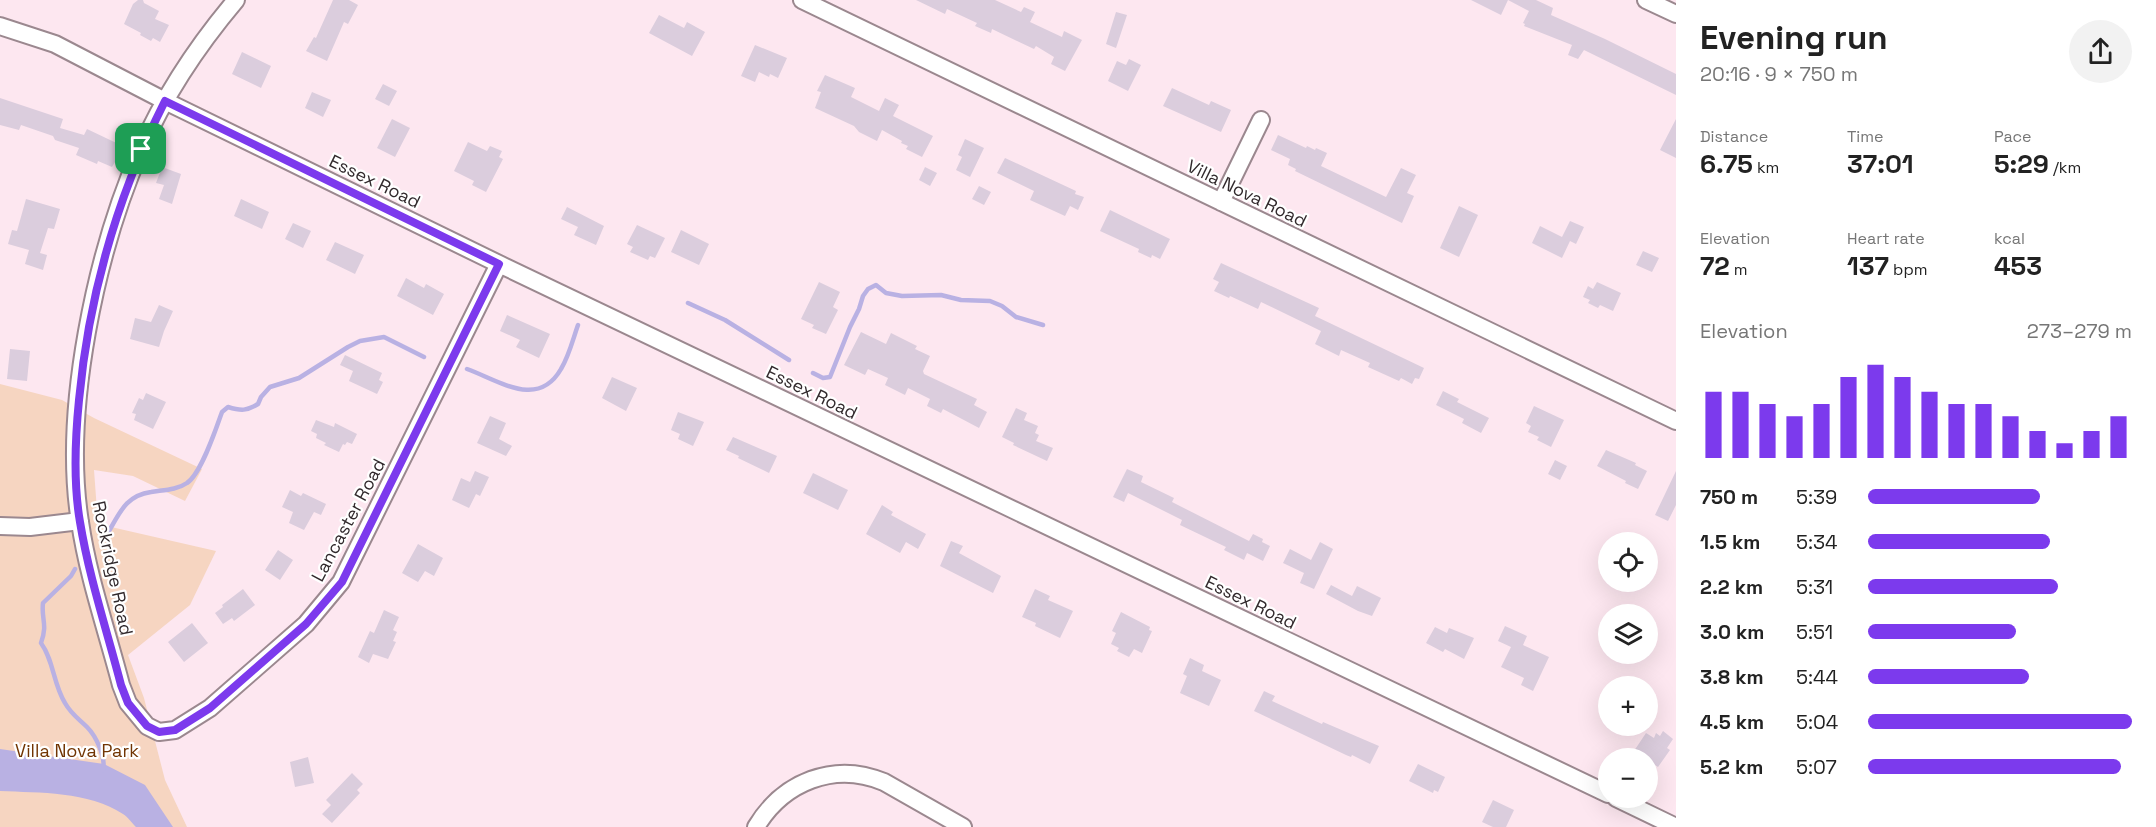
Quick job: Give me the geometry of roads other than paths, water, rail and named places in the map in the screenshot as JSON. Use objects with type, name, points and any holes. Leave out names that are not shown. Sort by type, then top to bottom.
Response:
[{"type":"street","name":"Rockridge Road","points":[[159,732],[147,726],[137,716],[128,703],[121,685],[80,521],[76,469],[76,424],[82,367],[104,256],[141,149],[165,101],[206,37],[236,0]]},
{"type":"street","name":"Villa Nova Road","points":[[802,0],[1676,421]]},
{"type":"street","points":[[1646,0],[1676,14]]},
{"type":"street","name":"Essex Road","points":[[0,26],[55,44],[165,101],[499,264],[1598,789]]},
{"type":"street","points":[[1221,202],[1261,120]]},
{"type":"street","name":"Lancaster Road","points":[[159,732],[175,730],[210,708],[306,624],[342,582],[499,264]]},
{"type":"street","points":[[0,526],[30,527],[80,521]]},
{"type":"street","points":[[756,827],[774,802],[789,790],[821,777],[846,774],[870,776],[884,782],[962,827]]},
{"type":"street","points":[[1637,808],[1676,827]]},
{"type":"waterway","points":[[813,373],[823,378],[830,377],[863,296],[868,289],[876,285],[886,293],[902,296],[941,295],[961,300],[990,301],[1002,306],[1016,317],[1043,325]]},
{"type":"waterway","points":[[688,303],[725,320],[789,360]]},
{"type":"waterway","points":[[467,369],[505,385],[530,390],[541,388],[552,381],[561,369],[578,325]]},
{"type":"waterway","points":[[104,539],[122,509],[133,498],[141,494],[179,487],[192,478],[198,470],[222,412],[228,407],[244,410],[254,406],[270,387],[299,378],[360,341],[384,337],[424,357]]},
{"type":"waterway","points":[[75,569],[71,576],[43,603],[44,631],[41,643],[49,657],[61,696],[72,713],[97,741],[102,753],[103,770]]},
{"type":"park label","name":"Villa Nova Park","points":[[77,750]]}]
